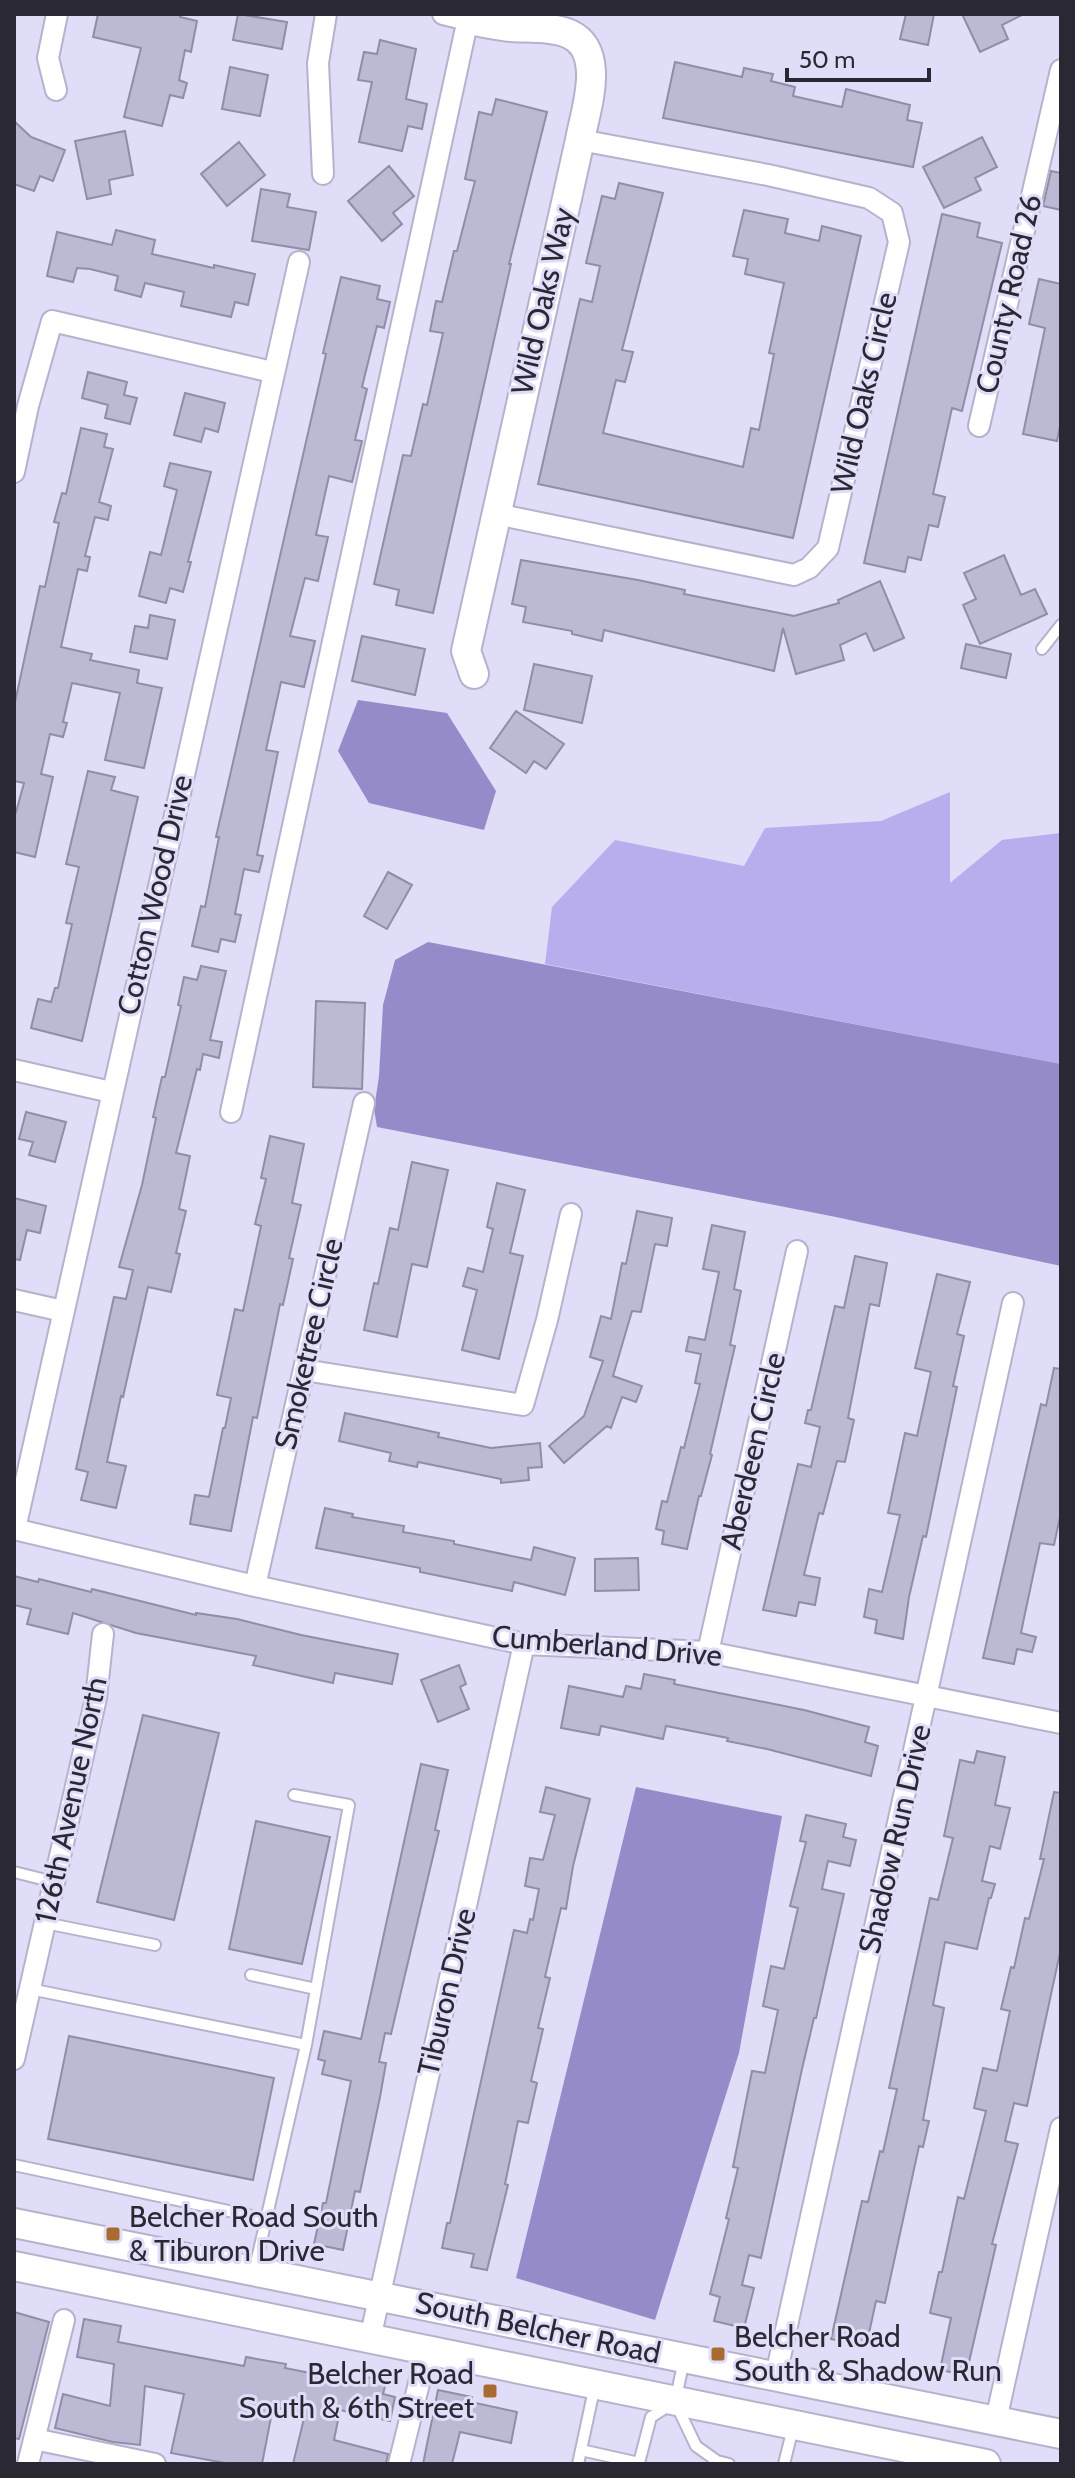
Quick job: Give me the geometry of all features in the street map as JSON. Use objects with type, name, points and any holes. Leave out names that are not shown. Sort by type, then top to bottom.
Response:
[{"type":"main road","name":"Wild Oaks Way","points":[[460,16],[508,27],[562,30],[577,39],[587,51],[591,73],[580,140],[466,651],[474,674]]},
{"type":"main road","name":"South Belcher Road","points":[[14,2223],[1061,2434]]},
{"type":"main road","name":"South Belcher Road","points":[[14,2266],[986,2464]]},
{"type":"street","points":[[56,90],[48,58],[57,14]]},
{"type":"street","points":[[323,174],[318,63],[326,14]]},
{"type":"street","points":[[231,1112],[460,16]]},
{"type":"street","name":"County Road 26","points":[[979,426],[1056,114],[1061,70]]},
{"type":"street","name":"Wild Oaks Circle","points":[[496,514],[794,575],[809,568],[828,548],[899,242],[892,213],[869,198],[768,175],[580,140]]},
{"type":"street","name":"Cotton Wood Drive","points":[[14,1529],[299,262]]},
{"type":"street","points":[[14,472],[28,406],[52,321],[272,372]]},
{"type":"street","points":[[14,1070],[111,1092]]},
{"type":"street","name":"Smoketree Circle","points":[[255,1586],[364,1103]]},
{"type":"street","points":[[304,1370],[523,1405],[547,1320],[571,1214]]},
{"type":"street","name":"Aberdeen Circle","points":[[708,1652],[797,1251]]},
{"type":"street","points":[[14,1300],[63,1311]]},
{"type":"street","name":"Shadow Run Drive","points":[[776,2375],[1013,1303]]},
{"type":"street","name":"Cumberland Drive","points":[[14,1529],[255,1586],[524,1644],[708,1652],[1061,1723]]},
{"type":"street","name":"126th Avenue North","points":[[14,2059],[96,1698],[103,1634]]},
{"type":"street","name":"Tiburon Drive","points":[[370,2339],[524,1644]]},
{"type":"street","points":[[996,2420],[1061,2128]]},
{"type":"street","points":[[28,2464],[64,2320]]},
{"type":"street","points":[[399,2464],[427,2351]]},
{"type":"street","points":[[34,2439],[155,2464]]},
{"type":"lane","points":[[1042,649],[1061,625]]},
{"type":"lane","points":[[255,2271],[306,2045],[349,1805],[294,1795]]},
{"type":"lane","points":[[14,1872],[54,1882]]},
{"type":"lane","points":[[45,1923],[155,1945]]},
{"type":"lane","points":[[251,1975],[316,1989]]},
{"type":"lane","points":[[30,1989],[306,2045]]},
{"type":"lane","points":[[14,2165],[266,2219]]},
{"type":"lane","points":[[684,2358],[675,2402],[696,2446],[717,2461],[729,2464]]},
{"type":"lane","points":[[578,2464],[595,2385]]},
{"type":"lane","points":[[581,2450],[639,2464],[651,2417],[675,2402]]},
{"type":"lane","points":[[784,2464],[793,2426]]},
{"type":"shaded area","points":[[358,700],[447,713],[496,791],[484,830],[369,803],[338,751]]},
{"type":"shaded area","points":[[950,792],[950,883],[1002,840],[1061,833],[1061,1064],[545,964],[552,907],[615,840],[744,866],[765,828],[881,821]]},
{"type":"shaded area","points":[[428,942],[1061,1064],[1061,1266],[836,1217],[377,1127],[374,1109],[383,1005],[395,960]]},
{"type":"shaded area","points":[[636,1787],[782,1816],[739,2053],[655,2320],[516,2278]]},
{"type":"building","points":[[98,14],[180,14],[180,17],[197,21],[191,52],[185,50],[179,80],[187,83],[183,98],[170,95],[162,126],[124,117],[141,48],[93,37]]},
{"type":"building","points":[[238,14],[287,22],[282,49],[233,40]]},
{"type":"building","points":[[906,14],[934,14],[928,45],[900,39]]},
{"type":"building","points":[[962,14],[1024,14],[1002,25],[1008,39],[980,52]]},
{"type":"building","points":[[380,40],[416,49],[406,99],[427,104],[422,129],[408,126],[402,151],[359,142],[372,82],[358,80],[364,52],[377,54]]},
{"type":"building","points":[[675,62],[742,77],[744,68],[773,74],[771,81],[795,87],[793,96],[842,107],[846,89],[910,105],[907,120],[922,123],[913,167],[663,118]]},
{"type":"building","points":[[230,67],[268,75],[260,116],[222,109]]},
{"type":"building","points":[[496,99],[547,112],[509,264],[433,613],[396,605],[399,590],[374,584],[403,455],[411,456],[423,404],[427,405],[443,333],[430,331],[436,301],[442,302],[475,181],[465,179],[479,112],[492,115]]},
{"type":"building","points":[[14,121],[31,137],[65,150],[53,181],[40,176],[34,191],[14,184]]},
{"type":"building","points":[[125,131],[133,175],[109,180],[111,194],[87,199],[75,141]]},
{"type":"building","points":[[982,137],[997,167],[975,178],[981,190],[944,208],[923,167]]},
{"type":"building","points":[[239,142],[265,175],[227,206],[201,174]]},
{"type":"building","points":[[389,166],[414,196],[393,213],[402,224],[382,241],[348,201]]},
{"type":"building","points":[[1051,171],[1061,173],[1061,210],[1043,206]]},
{"type":"building","points":[[619,183],[663,193],[622,350],[633,352],[625,382],[616,380],[603,433],[743,467],[751,428],[759,430],[774,354],[769,353],[784,283],[745,274],[748,259],[733,256],[744,210],[788,219],[785,233],[819,241],[822,226],[861,236],[793,538],[538,484],[580,299],[592,302],[600,266],[586,263],[602,196],[615,199]]},
{"type":"building","points":[[261,189],[290,194],[287,207],[316,212],[309,250],[252,241]]},
{"type":"building","points":[[942,214],[980,223],[977,237],[1002,243],[962,411],[952,408],[933,494],[945,497],[938,527],[929,525],[921,560],[908,557],[905,572],[864,563]]},
{"type":"building","points":[[116,230],[155,240],[152,254],[255,274],[248,305],[235,302],[231,317],[181,306],[184,292],[145,283],[141,297],[115,290],[118,276],[90,269],[77,268],[73,282],[47,276],[57,232],[112,245]]},
{"type":"building","points":[[341,277],[380,286],[377,299],[390,302],[384,328],[377,326],[362,387],[367,389],[355,440],[362,441],[352,482],[329,476],[316,535],[328,537],[318,581],[305,578],[290,636],[315,641],[304,687],[281,682],[266,750],[278,752],[257,855],[263,856],[259,872],[244,869],[235,914],[241,915],[235,942],[221,939],[218,952],[192,946],[201,906],[205,907],[219,837],[216,837]]},
{"type":"building","points":[[1039,279],[1061,284],[1061,421],[1057,441],[1023,434],[1045,328],[1029,324]]},
{"type":"building","points":[[88,372],[127,382],[124,395],[137,398],[130,424],[105,418],[108,405],[82,398]]},
{"type":"building","points":[[185,393],[225,403],[218,432],[205,428],[201,442],[174,435]]},
{"type":"building","points":[[81,428],[107,434],[104,447],[113,449],[99,502],[111,506],[108,520],[95,517],[85,556],[90,557],[87,571],[78,569],[61,647],[92,654],[90,660],[139,670],[137,683],[162,688],[144,768],[105,760],[120,693],[72,683],[63,722],[67,723],[63,737],[50,734],[41,774],[53,777],[35,857],[14,852],[14,811],[24,783],[14,781],[14,707],[40,586],[45,587],[59,523],[54,522],[62,493],[66,494]]},
{"type":"building","points":[[170,463],[211,472],[183,592],[170,588],[166,603],[139,596],[150,552],[161,555],[177,490],[164,486]]},
{"type":"building","points":[[1004,555],[1021,595],[1035,589],[1047,614],[980,644],[963,605],[976,599],[964,573]]},
{"type":"building","points":[[521,560],[638,580],[685,590],[684,594],[794,616],[839,603],[838,600],[880,581],[904,638],[874,651],[866,633],[840,645],[844,660],[796,674],[783,628],[774,671],[604,630],[602,641],[572,634],[572,631],[523,622],[526,607],[512,604]]},
{"type":"building","points":[[150,615],[175,620],[167,659],[130,652],[135,626],[148,628]]},
{"type":"building","points":[[362,636],[425,649],[415,695],[352,681]]},
{"type":"building","points":[[966,644],[1011,654],[1006,678],[961,668]]},
{"type":"building","points":[[534,664],[592,676],[582,723],[524,710]]},
{"type":"building","points":[[516,711],[564,744],[546,769],[534,761],[526,773],[490,748]]},
{"type":"building","points":[[88,771],[115,777],[111,790],[138,797],[82,1041],[31,1028],[38,999],[51,1002],[55,988],[58,988],[72,924],[66,923],[79,867],[66,864]]},
{"type":"building","points":[[388,872],[412,885],[387,929],[364,916]]},
{"type":"building","points":[[201,966],[226,971],[210,1040],[222,1042],[219,1058],[203,1054],[176,1153],[190,1156],[179,1209],[186,1211],[176,1253],[180,1254],[171,1292],[148,1287],[107,1462],[126,1466],[116,1508],[81,1500],[88,1472],[76,1469],[114,1297],[126,1299],[133,1270],[119,1267],[142,1185],[156,1118],[153,1117],[181,1006],[178,1005],[184,977],[197,980]]},
{"type":"building","points":[[316,1001],[365,1003],[362,1089],[313,1087]]},
{"type":"building","points":[[26,1112],[66,1122],[55,1162],[29,1155],[33,1142],[19,1139]]},
{"type":"building","points":[[270,1136],[304,1144],[292,1203],[301,1205],[289,1258],[293,1259],[283,1305],[280,1304],[257,1418],[253,1417],[231,1531],[190,1524],[195,1495],[209,1497],[225,1428],[231,1398],[217,1395],[235,1309],[243,1311],[261,1226],[255,1224],[266,1179],[261,1178]]},
{"type":"building","points":[[412,1162],[448,1170],[427,1267],[412,1264],[397,1337],[364,1330],[390,1228],[398,1230]]},
{"type":"building","points":[[497,1183],[525,1190],[510,1253],[523,1256],[499,1359],[462,1350],[477,1290],[463,1286],[468,1268],[483,1272],[493,1229],[487,1227]]},
{"type":"building","points":[[14,1198],[46,1206],[40,1233],[27,1230],[20,1260],[14,1259]]},
{"type":"building","points":[[637,1211],[672,1218],[667,1246],[655,1244],[641,1312],[632,1311],[613,1376],[642,1386],[636,1402],[622,1397],[611,1428],[607,1426],[564,1463],[549,1446],[584,1416],[603,1361],[590,1357],[601,1316],[611,1319],[622,1263],[626,1264]]},
{"type":"building","points":[[712,1225],[745,1232],[734,1289],[741,1291],[730,1345],[735,1346],[712,1455],[687,1549],[662,1544],[664,1531],[656,1529],[662,1501],[667,1502],[681,1447],[684,1448],[700,1384],[695,1383],[701,1354],[686,1351],[689,1337],[705,1340],[719,1272],[703,1269]]},
{"type":"building","points":[[855,1256],[887,1263],[879,1306],[870,1304],[848,1418],[854,1420],[845,1462],[837,1461],[823,1514],[819,1513],[804,1575],[820,1578],[815,1605],[799,1602],[796,1616],[763,1610],[798,1464],[811,1467],[820,1427],[805,1423],[808,1410],[811,1410],[835,1306],[844,1308]]},
{"type":"building","points":[[937,1274],[970,1282],[957,1334],[964,1336],[953,1386],[957,1387],[926,1537],[923,1536],[909,1597],[903,1639],[875,1633],[877,1620],[864,1617],[869,1589],[882,1592],[900,1515],[888,1513],[905,1433],[917,1436],[931,1372],[915,1368]]},
{"type":"building","points":[[1054,1368],[1061,1369],[1061,1512],[1054,1545],[1040,1543],[1024,1618],[1021,1633],[1036,1637],[1032,1652],[1017,1649],[1014,1664],[983,1658],[1041,1404],[1046,1406]]},
{"type":"building","points":[[345,1413],[439,1433],[438,1437],[491,1448],[540,1443],[542,1467],[528,1468],[529,1480],[501,1483],[501,1479],[418,1462],[417,1467],[389,1461],[391,1453],[339,1441]]},
{"type":"building","points":[[325,1508],[353,1514],[352,1517],[404,1526],[403,1532],[531,1560],[534,1547],[575,1558],[565,1595],[514,1582],[512,1591],[420,1572],[420,1568],[316,1548]]},
{"type":"building","points":[[638,1558],[639,1590],[595,1591],[595,1559]]},
{"type":"building","points":[[14,1576],[91,1592],[92,1589],[196,1615],[237,1619],[398,1654],[392,1684],[335,1673],[333,1683],[306,1677],[253,1665],[256,1656],[136,1633],[73,1613],[68,1634],[27,1624],[31,1609],[14,1605]]},
{"type":"building","points":[[459,1665],[466,1684],[460,1687],[469,1709],[438,1722],[421,1680]]},
{"type":"building","points":[[644,1674],[675,1680],[674,1684],[804,1710],[869,1727],[865,1742],[878,1746],[871,1776],[727,1741],[728,1738],[666,1726],[663,1739],[601,1726],[599,1735],[561,1728],[569,1686],[623,1697],[626,1686],[641,1689]]},
{"type":"building","points":[[143,1715],[219,1733],[174,1920],[97,1902]]},
{"type":"building","points":[[977,1751],[1005,1757],[995,1805],[1010,1808],[1000,1849],[990,1846],[982,1881],[995,1884],[977,1949],[945,1942],[933,2005],[944,2008],[923,2120],[929,2121],[923,2147],[919,2146],[885,2303],[876,2301],[866,2347],[831,2339],[862,2201],[868,2202],[880,2151],[883,2152],[897,2089],[889,2088],[930,1898],[938,1900],[953,1838],[944,1836],[960,1760],[974,1763]]},
{"type":"building","points":[[421,1764],[448,1770],[435,1830],[439,1831],[391,2034],[385,2033],[379,2062],[386,2063],[380,2097],[360,2192],[355,2191],[343,2250],[314,2244],[323,2203],[326,2203],[351,2081],[322,2074],[325,2061],[318,2059],[324,2031],[361,2039]]},
{"type":"building","points":[[546,1787],[590,1799],[566,1909],[561,1908],[545,1977],[550,1978],[538,2028],[543,2029],[531,2081],[537,2083],[528,2123],[518,2121],[505,2184],[508,2185],[487,2270],[471,2267],[474,2254],[442,2248],[514,1930],[527,1933],[530,1919],[533,1920],[539,1889],[525,1886],[530,1858],[543,1860],[555,1815],[540,1812]]},
{"type":"building","points":[[1054,1792],[1061,1793],[1061,1948],[1027,2106],[1014,2103],[1005,2141],[1018,2144],[992,2244],[996,2245],[966,2375],[940,2370],[951,2318],[930,2313],[958,2197],[964,2199],[986,2111],[974,2108],[983,2068],[997,2071],[1010,2011],[1001,2009],[1044,1859],[1040,1859]]},
{"type":"building","points":[[806,1815],[846,1824],[843,1837],[856,1840],[850,1866],[828,1861],[822,1889],[844,1894],[761,2258],[749,2255],[742,2285],[754,2288],[744,2328],[714,2321],[720,2297],[710,2294],[729,2219],[726,2218],[738,2168],[733,2167],[752,2071],[765,2073],[778,2010],[763,2006],[771,1966],[784,1969],[798,1908],[790,1906],[806,1842],[800,1841]]},
{"type":"building","points":[[256,1821],[330,1837],[302,1964],[229,1949]]},
{"type":"building","points":[[69,2036],[274,2078],[253,2180],[48,2139]]},
{"type":"building","points":[[14,2312],[49,2322],[19,2439],[14,2438]]},
{"type":"building","points":[[84,2319],[121,2326],[118,2342],[244,2366],[246,2357],[361,2383],[363,2376],[386,2382],[383,2394],[395,2397],[390,2421],[340,2410],[334,2440],[388,2454],[386,2464],[293,2464],[305,2414],[273,2407],[262,2464],[230,2464],[171,2453],[184,2394],[145,2386],[140,2445],[55,2428],[63,2394],[110,2406],[114,2364],[77,2357]]},
{"type":"building","points":[[438,2390],[472,2397],[471,2402],[517,2412],[511,2443],[460,2432],[452,2464],[423,2464]]},
{"type":"place","name":"Belcher Road South & Tiburon Drive","points":[[113,2234]]},
{"type":"place","name":"Belcher Road South & Shadow Run","points":[[718,2354]]},
{"type":"place","name":"Belcher Road South & 6th Street","points":[[490,2391]]}]
